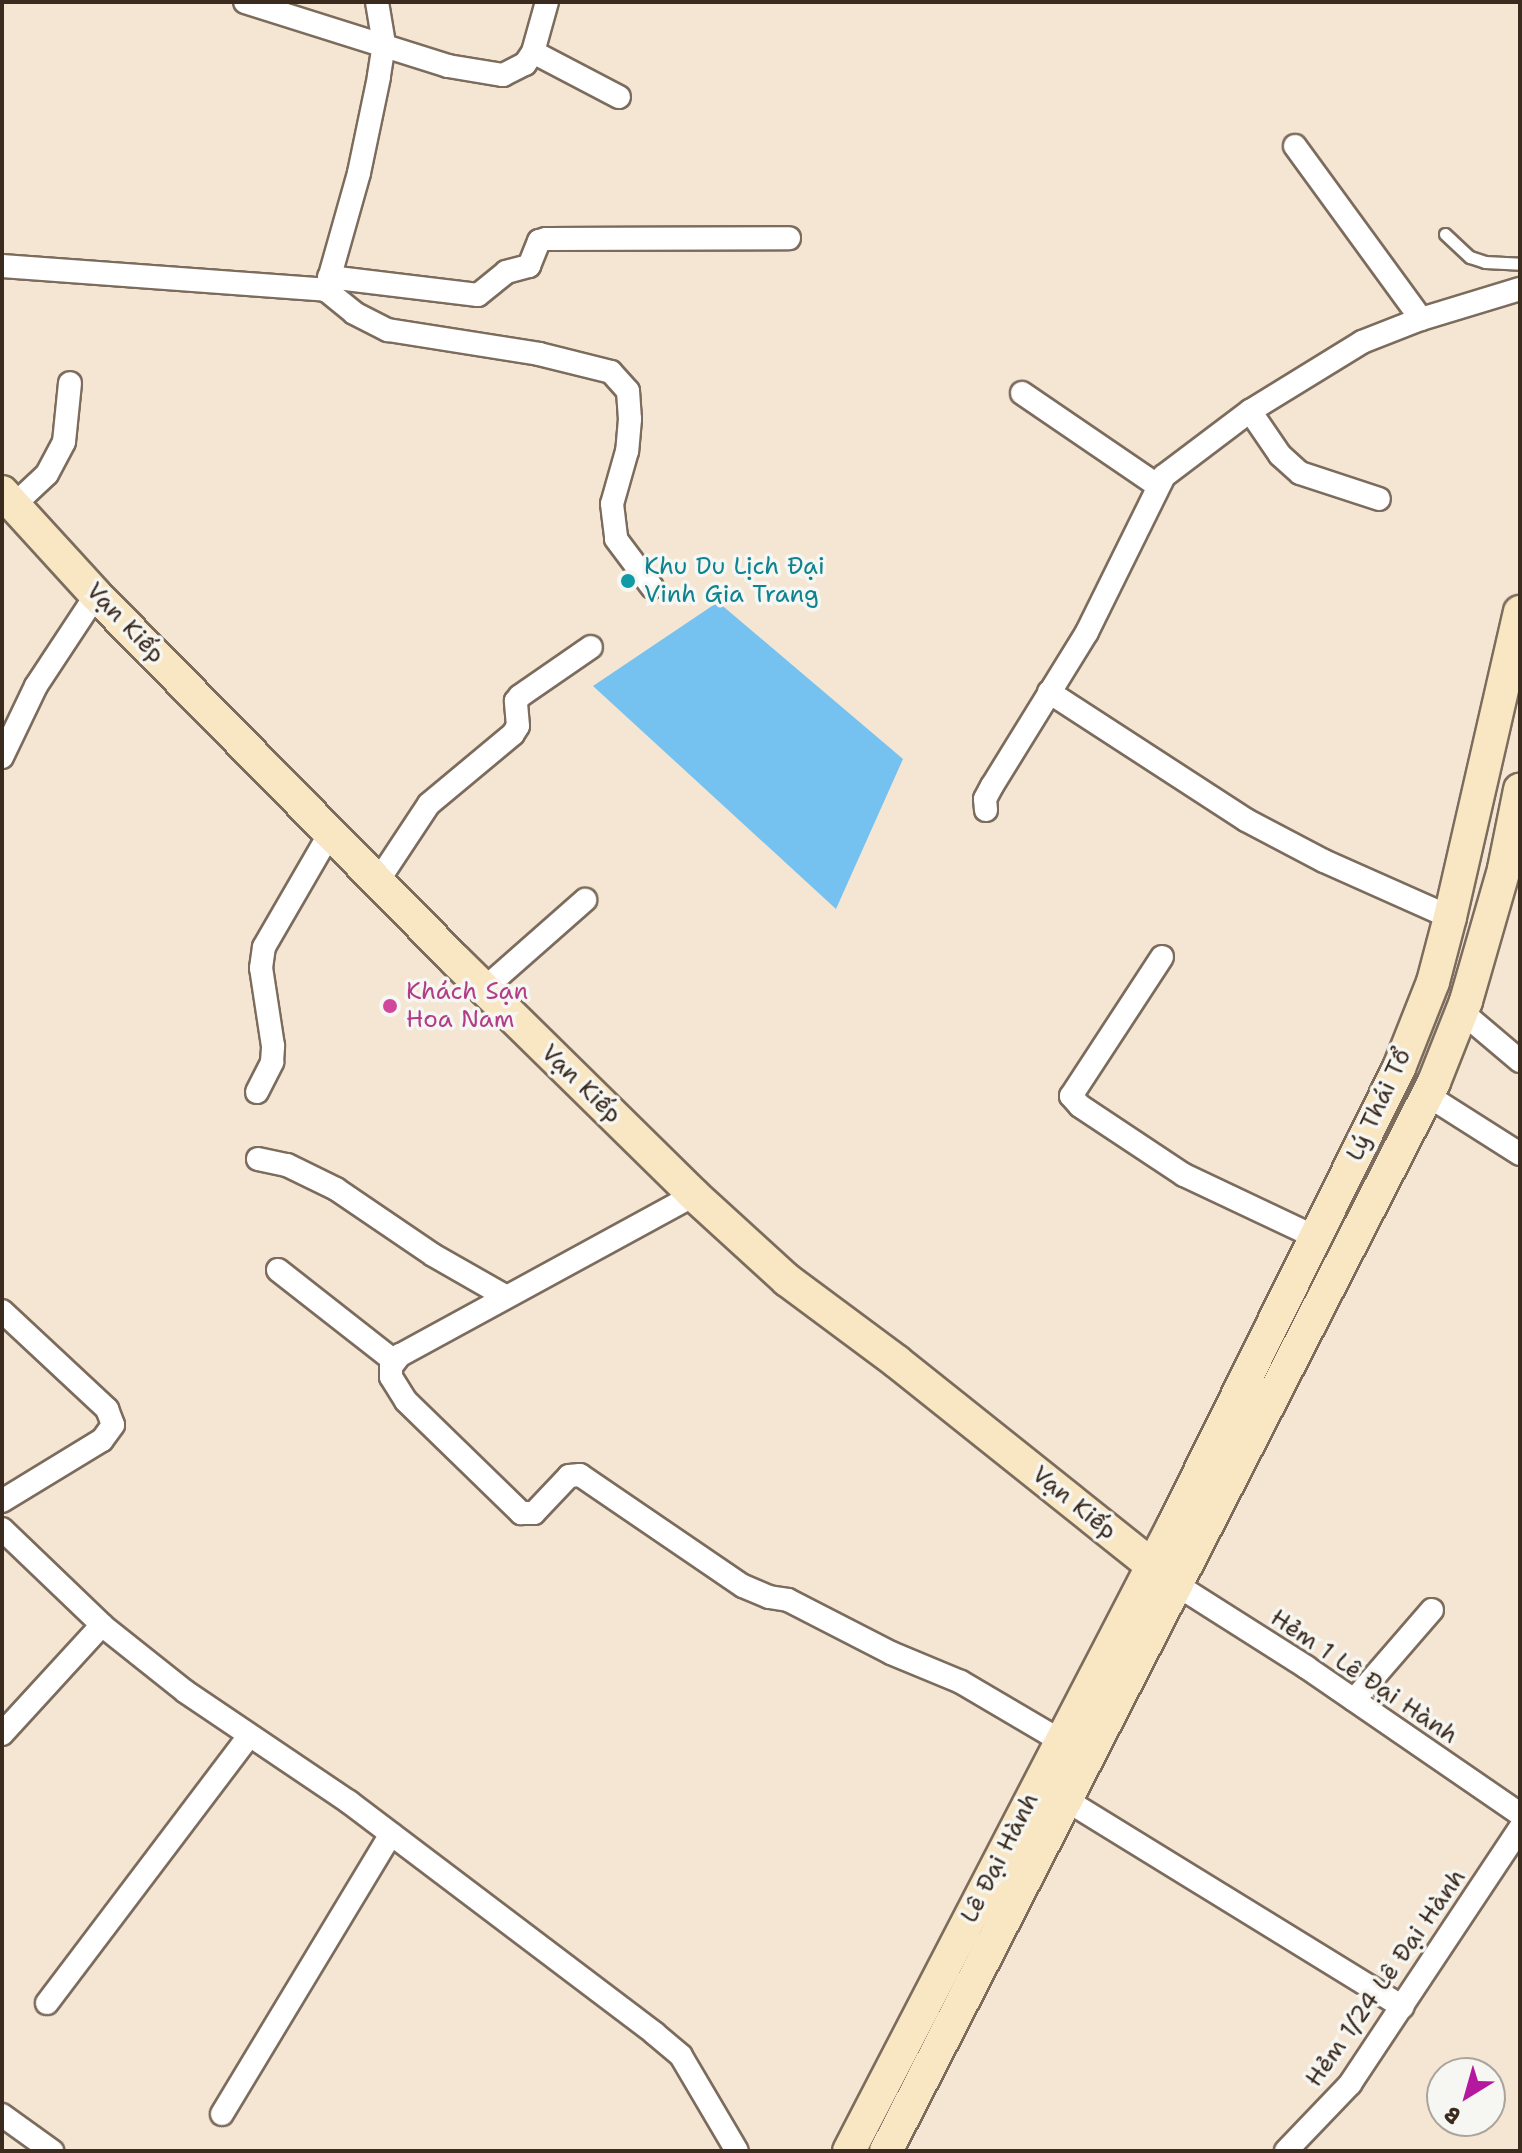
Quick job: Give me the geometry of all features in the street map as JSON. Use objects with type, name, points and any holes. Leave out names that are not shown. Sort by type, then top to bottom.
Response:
[{"type":"main road","name":"Vạn Kiếp","points":[[8,498],[96,595],[330,833],[694,1195],[787,1280],[896,1361],[1177,1585]]},
{"type":"main road","name":"Lý Thái Tổ","points":[[1151,1565],[1399,1068],[1433,982],[1520,612]]},
{"type":"main road","name":"Lý Thái Tổ","points":[[1177,1585],[1427,1095],[1462,1012],[1511,876],[1520,790]]},
{"type":"main road","name":"Lê Đại Hành","points":[[849,2151],[1151,1565]]},
{"type":"main road","name":"Lê Đại Hành","points":[[886,2151],[1177,1585]]},
{"type":"street","points":[[245,2],[448,66],[492,74],[512,72],[525,64],[533,52],[547,2]]},
{"type":"street","points":[[328,283],[359,173],[384,44],[377,2]]},
{"type":"street","points":[[533,52],[619,97]]},
{"type":"street","points":[[1295,146],[1421,319]]},
{"type":"street","points":[[2,266],[328,283],[478,295],[506,272],[529,266],[539,241],[546,239],[789,238]]},
{"type":"street","points":[[328,283],[354,313],[388,330],[539,354],[611,372],[628,391],[630,419],[627,451],[612,504],[616,539],[652,587]]},
{"type":"street","points":[[986,810],[985,799],[992,786],[1093,619],[1157,485],[1174,466],[1250,411],[1362,342],[1421,319],[1520,289]]},
{"type":"street","points":[[8,498],[47,474],[64,442],[70,383]]},
{"type":"street","points":[[1022,393],[1157,485]]},
{"type":"street","points":[[1250,411],[1280,455],[1300,473],[1379,499]]},
{"type":"street","points":[[2,757],[36,686],[96,595]]},
{"type":"street","points":[[378,881],[429,804],[513,734],[518,726],[516,701],[520,696],[591,647]]},
{"type":"street","points":[[1049,692],[1246,820],[1324,861],[1450,917]]},
{"type":"street","points":[[257,1092],[272,1062],[273,1046],[261,957],[330,833]]},
{"type":"street","points":[[484,989],[585,900]]},
{"type":"street","points":[[1162,957],[1071,1096],[1080,1106],[1184,1175],[1315,1237]]},
{"type":"street","points":[[1462,1012],[1520,1061]]},
{"type":"street","points":[[1427,1095],[1520,1154]]},
{"type":"street","points":[[258,1159],[287,1165],[336,1189],[433,1255],[505,1296]]},
{"type":"street","points":[[694,1195],[428,1337],[394,1361],[391,1377],[415,1411],[521,1513],[534,1513],[569,1476],[580,1475],[743,1586],[769,1597],[788,1600],[891,1653],[961,1682],[1061,1741]]},
{"type":"street","points":[[278,1270],[394,1361]]},
{"type":"street","points":[[2,1311],[107,1409],[113,1425],[102,1440],[2,1501]]},
{"type":"street","points":[[2,1529],[102,1625],[186,1692],[391,1834],[576,1971],[681,2056],[737,2151]]},
{"type":"street","name":"Hẻm 1 Lê Đại Hành","points":[[1177,1585],[1354,1700],[1520,1814]]},
{"type":"street","points":[[1354,1700],[1432,1610]]},
{"type":"street","points":[[2,1734],[102,1625]]},
{"type":"street","points":[[47,2003],[249,1736]]},
{"type":"street","points":[[1066,1800],[1403,2007]]},
{"type":"street","name":"Hẻm 1/24 Lê Đại Hành","points":[[1286,2151],[1350,2084],[1520,1828]]},
{"type":"street","points":[[222,2114],[391,1834]]},
{"type":"street","points":[[4,2120],[52,2151]]},
{"type":"lane","points":[[1445,234],[1470,257],[1485,262],[1520,264]]},
{"type":"water","points":[[718,602],[903,759],[836,909],[593,686]]},
{"type":"place","name":"Khu Du Lịch Đại Vinh Gia Trang","points":[[628,581]]},
{"type":"place","name":"Khách Sạn Hoa Nam","points":[[390,1006]]}]
